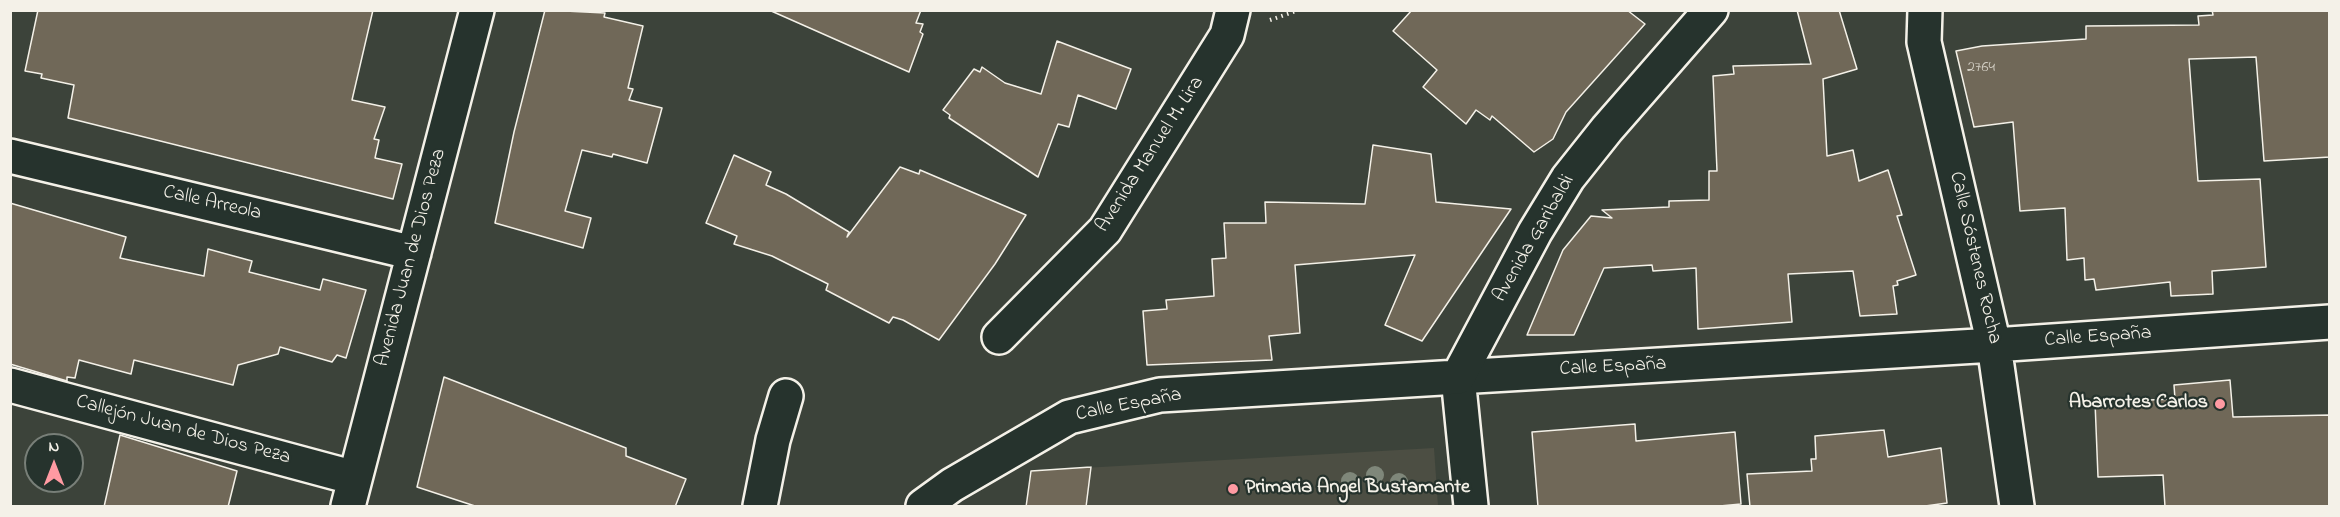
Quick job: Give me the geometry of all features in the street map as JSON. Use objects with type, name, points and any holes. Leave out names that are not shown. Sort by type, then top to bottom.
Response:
[{"type":"street","name":"Avenida Juan de Dios Peza","points":[[352,492],[477,10]]},
{"type":"street","name":"Avenida Manuel M. Lira","points":[[999,337],[1105,230],[1227,35],[1233,10]]},
{"type":"street","name":"Avenida Garibaldi","points":[[1458,377],[1535,232],[1568,178],[1606,129],[1711,10]]},
{"type":"street","name":"Calle Sóstenes Rocha","points":[[1925,10],[1924,42],[1994,345],[2017,507]]},
{"type":"street","name":"Calle Arreola","points":[[10,156],[414,252]]},
{"type":"street","name":"Calle España","points":[[923,507],[952,485],[1069,417],[1160,395],[1994,345],[2330,322]]},
{"type":"street","points":[[1458,377],[1471,507]]},
{"type":"street","name":"Callejón Juan de Dios Peza","points":[[10,385],[352,492]]},
{"type":"street","points":[[760,507],[773,440],[786,396]]},
{"type":"shaded area","name":"Primaria Angel Bustamante","points":[[1434,448],[1438,506],[1026,506],[1031,471]]},
{"type":"building","points":[[38,10],[373,10],[352,100],[385,107],[374,139],[379,140],[375,158],[402,164],[393,199],[68,118],[74,85],[41,78],[42,74],[25,71]]},
{"type":"building","points":[[545,10],[605,13],[604,17],[643,26],[628,88],[633,89],[629,100],[662,108],[647,163],[613,154],[612,157],[582,150],[565,211],[591,218],[583,248],[495,223],[514,132]]},
{"type":"building","points":[[769,10],[921,10],[916,23],[923,24],[920,32],[923,34],[909,72]]},
{"type":"building","points":[[1412,10],[1627,10],[1645,24],[1566,112],[1553,139],[1534,152],[1492,116],[1490,120],[1476,110],[1466,124],[1423,87],[1437,70],[1393,31]]},
{"type":"building","points":[[1797,10],[1839,10],[1857,69],[1823,79],[1827,156],[1853,150],[1859,181],[1888,170],[1902,215],[1897,216],[1916,275],[1897,281],[1898,285],[1893,286],[1897,314],[1860,316],[1853,271],[1788,274],[1792,322],[1698,329],[1696,268],[1653,271],[1652,265],[1604,268],[1574,335],[1527,335],[1563,250],[1591,216],[1612,218],[1602,210],[1669,207],[1669,201],[1709,200],[1709,171],[1717,171],[1713,76],[1734,74],[1733,66],[1811,64]]},
{"type":"building","points":[[2212,10],[2330,10],[2330,157],[2264,161],[2256,57],[2189,59],[2198,181],[2260,179],[2266,267],[2212,271],[2213,294],[2171,296],[2170,282],[2096,290],[2094,279],[2085,280],[2084,258],[2067,260],[2065,208],[2020,211],[2013,122],[1974,127],[1956,51],[1982,46],[2086,39],[2086,26],[2199,25],[2198,16],[2213,15]]},
{"type":"building","points":[[1057,41],[1131,69],[1116,109],[1078,95],[1069,127],[1058,124],[1038,177],[949,118],[950,115],[943,110],[974,69],[980,72],[982,67],[1005,83],[1041,94]]},
{"type":"building","points":[[1373,145],[1431,154],[1436,202],[1511,209],[1422,341],[1385,325],[1415,255],[1295,265],[1300,333],[1269,336],[1272,360],[1147,365],[1143,311],[1167,309],[1166,300],[1214,296],[1212,259],[1226,258],[1224,223],[1266,223],[1265,202],[1365,204]]},
{"type":"building","points":[[734,155],[771,172],[766,185],[786,194],[849,232],[847,237],[900,167],[919,174],[920,170],[1026,215],[995,264],[939,340],[903,320],[893,317],[889,323],[826,290],[828,284],[772,256],[734,244],[737,236],[706,223]]},
{"type":"building","points":[[10,203],[126,237],[120,258],[204,276],[208,249],[252,261],[249,272],[320,290],[323,279],[366,290],[346,358],[337,355],[332,362],[280,347],[278,354],[238,365],[233,385],[134,360],[131,374],[79,360],[75,378],[67,377],[67,381],[10,364]]},
{"type":"building","points":[[444,377],[626,448],[626,456],[686,479],[675,507],[478,507],[417,487]]},
{"type":"building","points":[[2230,380],[2233,417],[2330,415],[2330,507],[2165,507],[2163,475],[2098,477],[2095,402],[2175,399],[2174,385]]},
{"type":"building","points":[[1635,424],[1636,441],[1735,432],[1741,504],[1709,507],[1538,507],[1532,432]]},
{"type":"building","points":[[1884,430],[1888,457],[1941,448],[1947,503],[1918,507],[1750,507],[1747,474],[1812,471],[1811,459],[1816,459],[1815,436]]},
{"type":"building","points":[[120,435],[237,471],[228,507],[104,507]]},
{"type":"building","points":[[1091,467],[1086,507],[1026,507],[1031,471]]},
{"type":"place","name":"Abarrotes Carlos","points":[[2220,404]]},
{"type":"place","name":"Primaria Angel Bustamante","points":[[1233,489]]}]
